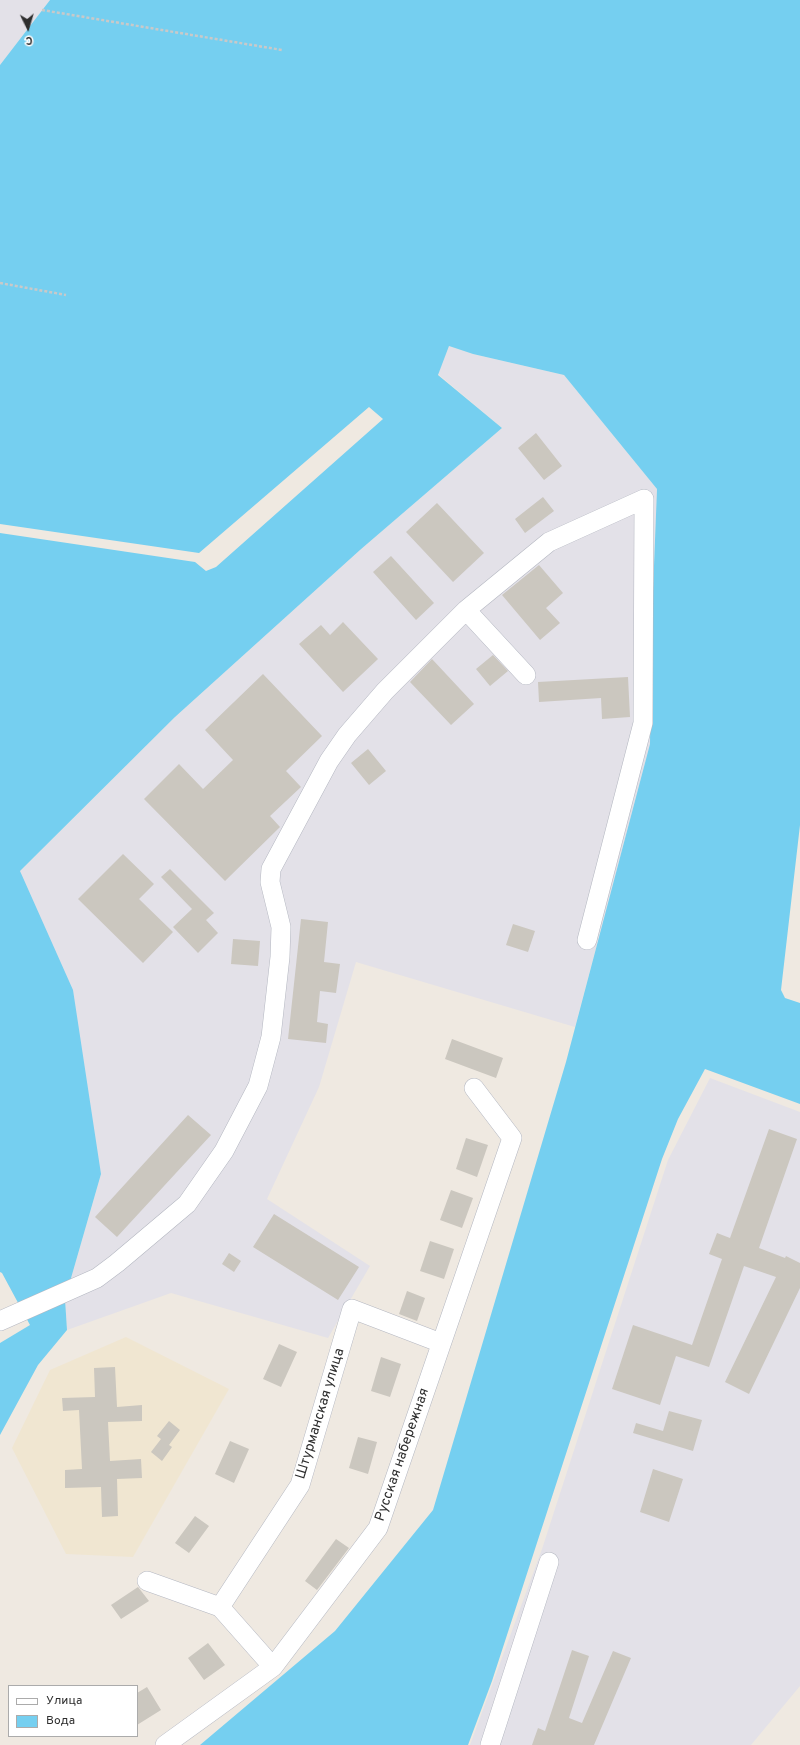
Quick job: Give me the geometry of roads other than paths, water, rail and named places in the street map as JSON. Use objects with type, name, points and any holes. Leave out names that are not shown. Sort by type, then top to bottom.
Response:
[{"type":"street","points":[[0,1321],[77,1288],[97,1278],[117,1263],[187,1204],[224,1151],[258,1086],[271,1037],[280,957],[281,927],[270,882],[271,869],[329,761],[347,736],[385,691],[466,610],[549,542],[644,499],[643,723],[587,940]]},
{"type":"street","points":[[466,610],[526,675]]},
{"type":"street","name":"Русская набережная","points":[[165,1745],[272,1667],[378,1528],[440,1343],[512,1138],[474,1088]]},
{"type":"street","name":"Штурманская улица","points":[[220,1607],[300,1485],[352,1309],[440,1343]]},
{"type":"street","points":[[490,1745],[549,1562]]},
{"type":"street","points":[[147,1581],[220,1607],[272,1667]]},
{"type":"water","points":[[50,0],[800,0],[800,825],[781,990],[785,998],[800,1003],[800,1104],[705,1069],[678,1119],[662,1159],[492,1681],[468,1745],[200,1745],[335,1631],[433,1510],[566,1062],[650,744],[651,642],[657,489],[564,375],[473,354],[449,346],[438,375],[502,428],[360,550],[175,717],[20,871],[73,990],[101,1174],[65,1299],[67,1330],[38,1365],[0,1435],[0,1343],[30,1325],[2,1273],[0,1272],[0,65]]}]
